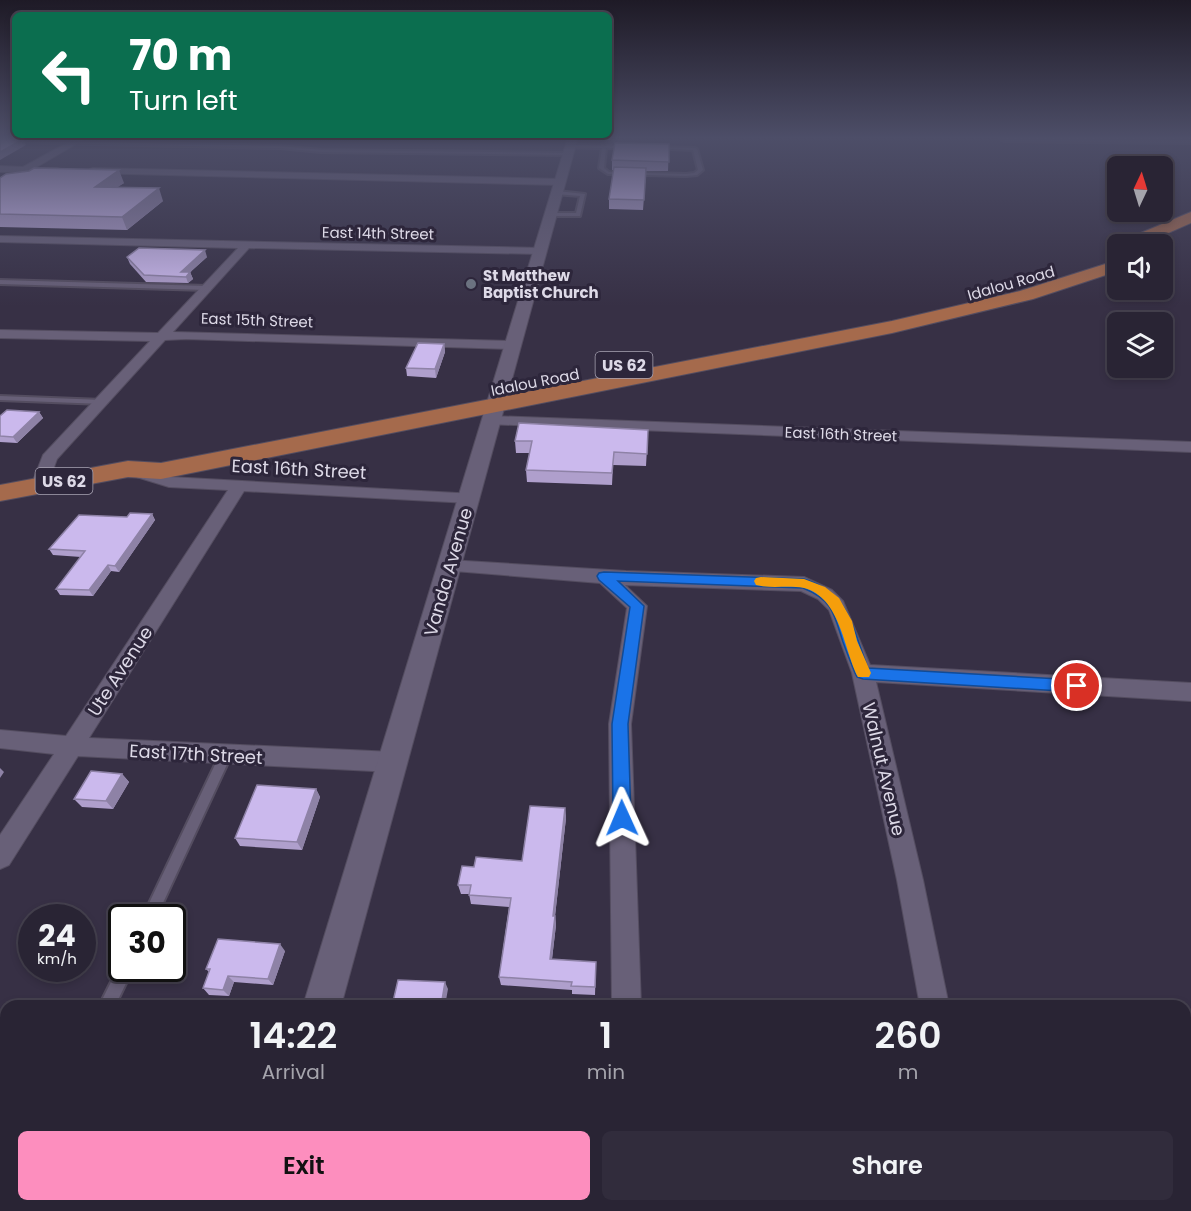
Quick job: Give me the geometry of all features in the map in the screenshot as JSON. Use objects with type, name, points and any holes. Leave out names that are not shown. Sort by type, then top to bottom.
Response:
[{"type":"main road","points":[[1153,234],[1191,217]]},
{"type":"main road","points":[[1173,242],[1191,234]]},
{"type":"main road","name":"Idalou Road","points":[[496,405],[1007,285],[1107,253]]},
{"type":"main road","name":"Idalou Road","points":[[0,493],[128,469],[161,471],[915,322],[1026,295],[1107,269]]},
{"type":"street","points":[[493,194],[556,197]]},
{"type":"street","name":"Vanda Avenue","points":[[324,1000],[557,194]]},
{"type":"street","name":"East 14th Street","points":[[0,239],[540,252]]},
{"type":"street","points":[[39,486],[45,464],[247,244]]},
{"type":"street","name":"East 15th Street","points":[[0,334],[137,338],[186,335],[513,345]]},
{"type":"street","name":"East 16th Street","points":[[496,405],[1191,447]]},
{"type":"street","name":"East 16th Street","points":[[128,469],[169,482],[469,498]]},
{"type":"street","name":"Ute Avenue","points":[[0,857],[240,486]]},
{"type":"street","name":"Walnut Avenue","points":[[449,566],[604,576],[804,584],[820,590],[834,602],[845,621],[850,641],[863,673],[910,880],[933,1000]]},
{"type":"street","points":[[604,576],[637,606],[620,724],[626,1000]]},
{"type":"street","points":[[863,673],[1191,692]]},
{"type":"street","name":"East 17th Street","points":[[0,739],[225,756],[393,762]]},
{"type":"lane","points":[[583,195],[578,215],[556,197],[583,195]]},
{"type":"lane","points":[[0,282],[207,288]]},
{"type":"lane","points":[[0,398],[103,402]]},
{"type":"lane","points":[[156,904],[225,756]]},
{"type":"lane","points":[[110,1000],[119,982]]},
{"type":"building","points":[[0,194],[152,194],[122,217],[0,214]]},
{"type":"building","points":[[610,194],[644,194],[644,200],[609,199]]},
{"type":"building","points":[[139,248],[205,250],[181,272],[190,272],[186,277],[144,275],[127,257]]},
{"type":"building","points":[[418,343],[444,344],[435,369],[406,368]]},
{"type":"building","points":[[7,410],[39,412],[13,437],[0,436],[0,416]]},
{"type":"building","points":[[519,423],[648,430],[647,454],[614,452],[612,473],[526,470],[532,441],[515,441]]},
{"type":"building","points":[[130,513],[152,514],[115,566],[108,565],[89,590],[56,589],[85,551],[49,549],[79,515],[127,517]]},
{"type":"building","points":[[91,771],[122,774],[106,801],[74,799]]},
{"type":"building","points":[[257,785],[316,789],[297,842],[235,838]]},
{"type":"building","points":[[530,806],[565,808],[550,959],[596,962],[595,987],[571,986],[572,982],[499,977],[511,898],[469,895],[471,885],[458,885],[462,866],[474,867],[476,857],[522,861]]},
{"type":"building","points":[[218,939],[280,944],[268,979],[228,976],[223,990],[203,988],[210,969],[206,969]]},
{"type":"building","points":[[398,980],[445,982],[442,1000],[393,1000]]},
{"type":"slow traffic","points":[[761,581],[804,584],[820,590],[834,602],[845,621],[850,641],[864,673]]},
{"type":"place","name":"St Matthew Baptist Church","points":[[471,284]]},
{"type":"route","points":[[622,818],[620,724],[637,606],[604,576],[804,584],[820,590],[834,602],[845,621],[850,641],[863,673],[1077,686]]}]
